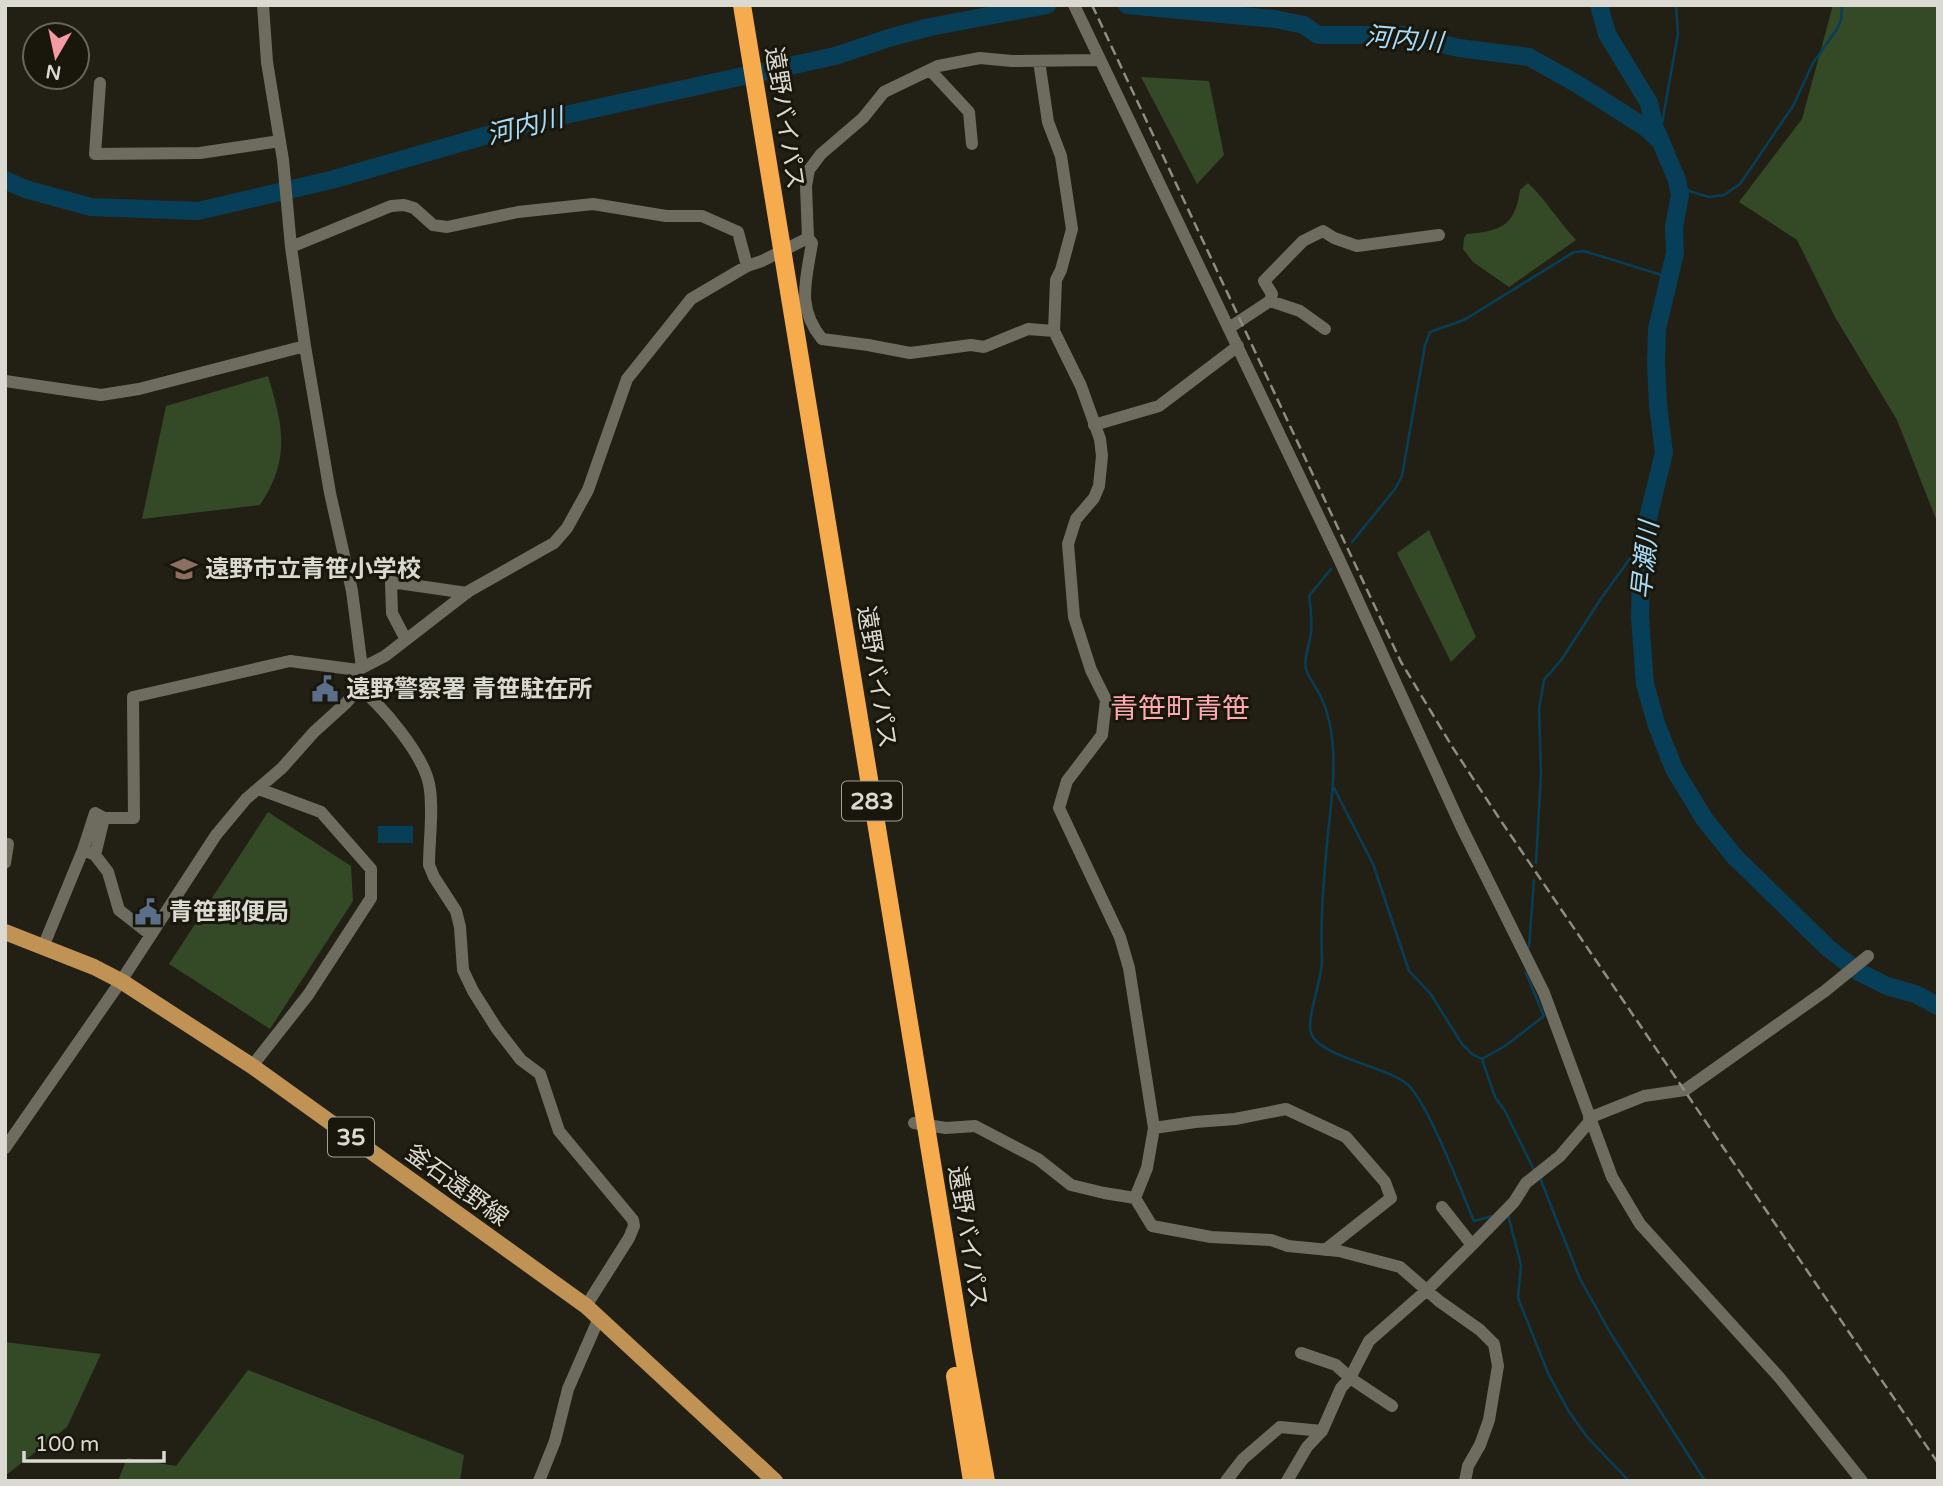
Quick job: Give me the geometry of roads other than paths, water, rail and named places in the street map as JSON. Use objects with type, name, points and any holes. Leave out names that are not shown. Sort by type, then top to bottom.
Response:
[{"type":"highway","name":"遠野バイパス","points":[[730,5],[746,65]]},
{"type":"highway","name":"遠野バイパス","points":[[742,5],[746,65],[920,1124],[972,1481]]},
{"type":"highway","name":"遠野バイパス","points":[[920,1124],[986,1481]]},
{"type":"main road","name":"釜石遠野線","points":[[5,932],[94,967],[121,981],[253,1066],[586,1306],[775,1481]]},
{"type":"street","points":[[5,1148],[121,981],[216,835],[246,799],[260,789],[314,732],[346,704],[356,685],[360,669],[352,591],[330,493],[305,346],[283,160],[267,62],[263,5]]},
{"type":"street","points":[[1074,5],[1230,328],[1461,826],[1544,993],[1612,1177],[1640,1224],[1779,1377],[1862,1481]]},
{"type":"street","points":[[1054,331],[1028,329],[984,346],[971,345],[910,353],[822,339],[810,324],[805,306],[812,243],[808,237],[806,186],[809,170],[821,154],[863,118],[884,92],[930,69],[981,58],[1099,60]]},
{"type":"street","points":[[1039,61],[1048,122],[1061,156],[1072,229],[1056,280],[1054,331],[1081,386],[1100,439],[1102,456],[1099,486],[1094,498],[1076,519],[1068,544],[1074,617],[1091,670],[1106,700],[1102,735],[1066,781],[1059,808],[1123,947],[1138,1011],[1154,1128],[1147,1168],[1135,1198]]},
{"type":"street","points":[[930,69],[969,112],[972,144]]},
{"type":"street","points":[[100,83],[95,154],[200,153],[280,141]]},
{"type":"street","points":[[291,241],[391,206],[404,205],[414,208],[433,225],[447,227],[518,212],[593,205],[666,216],[702,216],[738,232],[747,266]]},
{"type":"street","points":[[1230,328],[1270,301],[1272,294],[1264,281],[1303,241],[1323,231],[1357,246],[1439,235]]},
{"type":"street","points":[[43,947],[104,818],[134,818],[133,697],[290,661],[360,669],[385,656],[467,593],[544,550],[567,528],[588,490],[627,379],[691,299],[747,266],[808,237]]},
{"type":"street","points":[[1270,301],[1300,312],[1325,329]]},
{"type":"street","points":[[5,381],[101,395],[139,389],[305,346]]},
{"type":"street","points":[[1094,425],[1159,406],[1238,346]]},
{"type":"street","points":[[406,640],[392,613],[391,582],[467,593]]},
{"type":"street","points":[[356,685],[370,695],[403,736],[428,780],[429,865],[433,877],[456,911],[463,970],[473,991],[521,1060],[540,1074],[559,1131],[633,1220],[634,1226],[629,1238],[586,1306]]},
{"type":"street","points":[[253,1066],[308,995],[371,898],[371,869],[321,812],[260,789]]},
{"type":"street","points":[[5,863],[8,844]]},
{"type":"street","points":[[89,852],[108,872],[119,910],[151,935]]},
{"type":"street","points":[[1287,1481],[1307,1447],[1322,1431],[1341,1388],[1350,1378],[1369,1341],[1426,1291],[1472,1245],[1536,1174],[1560,1156],[1590,1120],[1644,1096],[1685,1090],[1825,991],[1868,956]]},
{"type":"street","points":[[1154,1128],[1235,1119],[1286,1109],[1346,1137],[1385,1182],[1391,1198],[1325,1250]]},
{"type":"street","points":[[920,1124],[946,1128],[975,1126],[1038,1159],[1071,1185],[1135,1198],[1153,1226],[1211,1237],[1271,1240],[1288,1246],[1362,1256],[1400,1267],[1494,1344],[1497,1366],[1489,1420],[1468,1466],[1465,1481]]},
{"type":"street","points":[[1442,1207],[1472,1245]]},
{"type":"street","points":[[539,1481],[555,1441],[568,1389],[599,1318]]},
{"type":"street","points":[[1301,1353],[1336,1365],[1350,1378],[1392,1406]]},
{"type":"street","points":[[1226,1481],[1243,1459],[1280,1427],[1322,1431]]},
{"type":"water","points":[[378,826],[413,826],[413,843],[378,843]]},
{"type":"waterway","name":"河内川","points":[[5,180],[25,189],[91,207],[198,211],[331,180],[533,122],[835,56],[930,27],[1047,5]]},
{"type":"waterway","name":"河内川","points":[[1127,5],[1275,19],[1304,25],[1318,35],[1405,35],[1459,48],[1529,57],[1579,85],[1646,128],[1659,140]]},
{"type":"waterway","name":"早瀬川","points":[[1599,5],[1607,34],[1649,103],[1655,128],[1677,180],[1680,195],[1674,227],[1675,253],[1657,329],[1658,405],[1664,453],[1642,542],[1640,617],[1645,684],[1656,723],[1674,769],[1705,820],[1735,857],[1828,948],[1859,972],[1938,1006]]},
{"type":"waterway","points":[[1659,140],[1678,34],[1676,5]]},
{"type":"waterway","points":[[1677,180],[1689,191],[1709,197],[1724,195],[1740,184],[1793,106],[1813,63],[1837,29],[1842,5]]},
{"type":"waterway","points":[[1352,542],[1395,489],[1402,476],[1425,345],[1430,332],[1464,320],[1574,252],[1584,251],[1668,277]]},
{"type":"waterway","points":[[1536,863],[1541,773],[1539,709],[1544,680],[1562,659],[1642,542]]},
{"type":"waterway","points":[[1331,569],[1309,596],[1311,628],[1305,661],[1307,673],[1328,716],[1333,760],[1323,897],[1322,960],[1311,1018],[1311,1033],[1326,1049],[1407,1084],[1434,1127],[1474,1221],[1493,1216]]},
{"type":"waterway","points":[[1334,788],[1373,864],[1409,971],[1430,993],[1462,1044],[1482,1059],[1495,1097],[1505,1111],[1534,1170]]},
{"type":"waterway","points":[[1529,947],[1534,880]]},
{"type":"waterway","points":[[1482,1059],[1505,1046],[1544,1016],[1526,973]]},
{"type":"waterway","points":[[1540,1178],[1580,1279],[1611,1334],[1705,1481]]},
{"type":"waterway","points":[[1508,1215],[1521,1265],[1518,1298],[1548,1373],[1569,1412],[1588,1438],[1629,1481]]},
{"type":"railway","points":[[1092,5],[1401,662],[1501,821],[1938,1463]]},
{"type":"place","name":"遠野市立青笹小学校","points":[[184,569]]},
{"type":"place","name":"遠野警察署 青笹駐在所","points":[[325,689]]},
{"type":"place","name":"青笹郵便局","points":[[148,912]]},
{"type":"district","name":"青笹町青笹","points":[[1180,708]]}]
